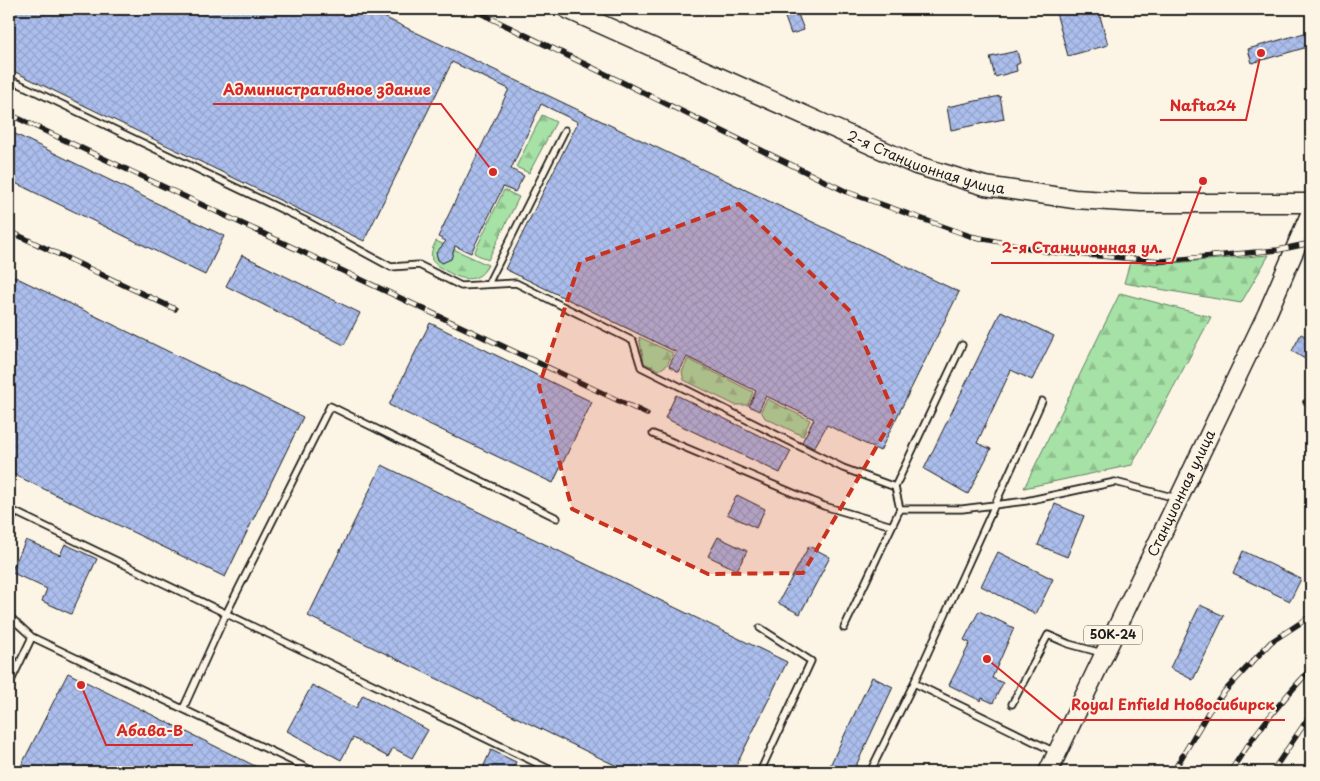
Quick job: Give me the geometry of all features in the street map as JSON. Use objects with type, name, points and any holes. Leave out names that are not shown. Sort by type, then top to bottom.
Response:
[{"type":"main road","name":"2-я Станционная улица","points":[[567,9],[916,165],[985,186],[1074,199],[1142,203],[1311,203]]},
{"type":"main road","name":"Станционная улица","points":[[1048,772],[1274,299],[1311,212]]},
{"type":"lane","points":[[9,79],[304,220],[391,267],[419,265],[461,286],[516,283],[633,341],[640,366],[843,468],[895,487]]},
{"type":"lane","points":[[488,284],[564,130]]},
{"type":"lane","points":[[844,628],[900,509],[895,487],[962,345]]},
{"type":"lane","points":[[870,772],[914,683],[997,504],[1042,401]]},
{"type":"lane","points":[[182,709],[226,614],[330,406],[557,518]]},
{"type":"lane","points":[[653,434],[824,506],[892,526]]},
{"type":"lane","points":[[900,509],[962,509],[1026,501],[1115,482],[1178,498]]},
{"type":"lane","points":[[9,510],[555,772]]},
{"type":"lane","points":[[9,525],[15,513]]},
{"type":"lane","points":[[9,616],[32,637],[316,772]]},
{"type":"lane","points":[[760,628],[811,661],[760,772]]},
{"type":"lane","points":[[1012,704],[1048,635],[1069,644],[1104,654]]},
{"type":"lane","points":[[9,685],[32,637]]},
{"type":"lane","points":[[914,683],[1057,753]]},
{"type":"highlighted area","points":[[739,204],[850,311],[895,415],[803,573],[708,574],[572,509],[539,386],[580,262]]},
{"type":"green space","points":[[542,115],[556,122],[529,173],[516,167]]},
{"type":"green space","points":[[504,190],[519,197],[488,260],[474,253]]},
{"type":"green space","points":[[436,241],[488,265],[480,275],[470,279],[454,275],[439,267],[432,260],[432,252]]},
{"type":"green space","points":[[1269,255],[1241,303],[1124,283],[1130,262],[1159,264]]},
{"type":"green space","points":[[1120,293],[1211,317],[1132,465],[1024,488]]},
{"type":"green space","points":[[639,337],[673,353],[667,365],[659,370],[644,363]]},
{"type":"green space","points":[[688,359],[753,392],[748,405],[735,405],[684,380],[682,372]]},
{"type":"green space","points":[[767,399],[810,420],[803,436],[765,418],[761,411]]},
{"type":"building","points":[[9,9],[367,9],[959,292],[880,451],[827,425],[814,448],[802,442],[814,419],[766,396],[759,411],[749,406],[756,391],[687,357],[679,372],[669,366],[676,352],[505,269],[578,122],[541,104],[511,169],[524,176],[515,192],[503,187],[471,253],[455,246],[451,259],[442,263],[438,260],[436,253],[446,241],[438,237],[509,89],[452,62],[364,241],[9,69]]},
{"type":"building","points":[[782,9],[796,9],[804,30],[791,34]]},
{"type":"building","points":[[1055,9],[1098,9],[1108,45],[1068,56]]},
{"type":"building","points":[[1308,32],[1311,46],[1252,63],[1248,49]]},
{"type":"building","points":[[1017,51],[1020,63],[1016,65],[1017,71],[995,77],[990,57]]},
{"type":"building","points":[[1000,96],[1004,119],[951,130],[947,107]]},
{"type":"building","points":[[9,131],[224,236],[205,275],[9,180]]},
{"type":"building","points":[[242,255],[360,313],[344,345],[226,286]]},
{"type":"building","points":[[9,274],[303,417],[225,577],[9,472]]},
{"type":"building","points":[[1001,311],[1054,336],[1032,380],[1011,370],[977,443],[991,449],[968,494],[924,469]]},
{"type":"building","points":[[430,323],[592,402],[553,483],[389,405]]},
{"type":"building","points":[[1301,334],[1311,339],[1311,348],[1305,359],[1292,351]]},
{"type":"building","points":[[676,395],[791,451],[780,473],[665,418]]},
{"type":"building","points":[[382,465],[787,662],[733,772],[629,772],[308,616]]},
{"type":"building","points":[[737,495],[765,509],[756,528],[727,514]]},
{"type":"building","points":[[1055,504],[1084,516],[1067,557],[1038,545]]},
{"type":"building","points":[[718,537],[747,551],[737,570],[708,556]]},
{"type":"building","points":[[26,540],[60,555],[65,544],[97,559],[71,614],[42,601],[47,589],[11,572]]},
{"type":"building","points":[[809,546],[830,557],[800,614],[778,603]]},
{"type":"building","points":[[1243,551],[1301,579],[1290,601],[1233,574]]},
{"type":"building","points":[[998,552],[1053,579],[1036,614],[981,586]]},
{"type":"building","points":[[1200,605],[1224,616],[1193,680],[1170,668]]},
{"type":"building","points":[[979,611],[1014,628],[992,678],[1003,683],[993,703],[982,698],[981,701],[949,685],[970,643],[964,640]]},
{"type":"building","points":[[68,673],[267,772],[18,772]]},
{"type":"building","points":[[872,677],[893,687],[853,772],[827,772]]},
{"type":"building","points":[[312,685],[356,708],[363,695],[428,730],[412,758],[393,748],[388,757],[353,738],[341,760],[287,731]]},
{"type":"building","points":[[491,750],[516,762],[511,772],[481,772]]},
{"type":"railway","points":[[472,9],[847,192],[970,236],[1050,252],[1162,261],[1278,250],[1311,243]]},
{"type":"railway","points":[[9,114],[647,414]]},
{"type":"railway","points":[[9,231],[175,309]]},
{"type":"railway","points":[[1305,402],[1311,401]]},
{"type":"railway","points":[[1173,772],[1209,711],[1225,691],[1271,642],[1311,616]]},
{"type":"railway","points":[[1230,772],[1268,719],[1311,669]]},
{"type":"railway","points":[[1272,772],[1311,714]]},
{"type":"place","name":"Nafta24","points":[[1261,53]]},
{"type":"place","name":"Административное здание","points":[[493,172]]},
{"type":"place","name":"2-я Станционная ул.","points":[[1203,181]]},
{"type":"place","name":"Royal Enfield Новосибирск","points":[[987,659]]},
{"type":"place","name":"Абава-В","points":[[81,685]]}]
